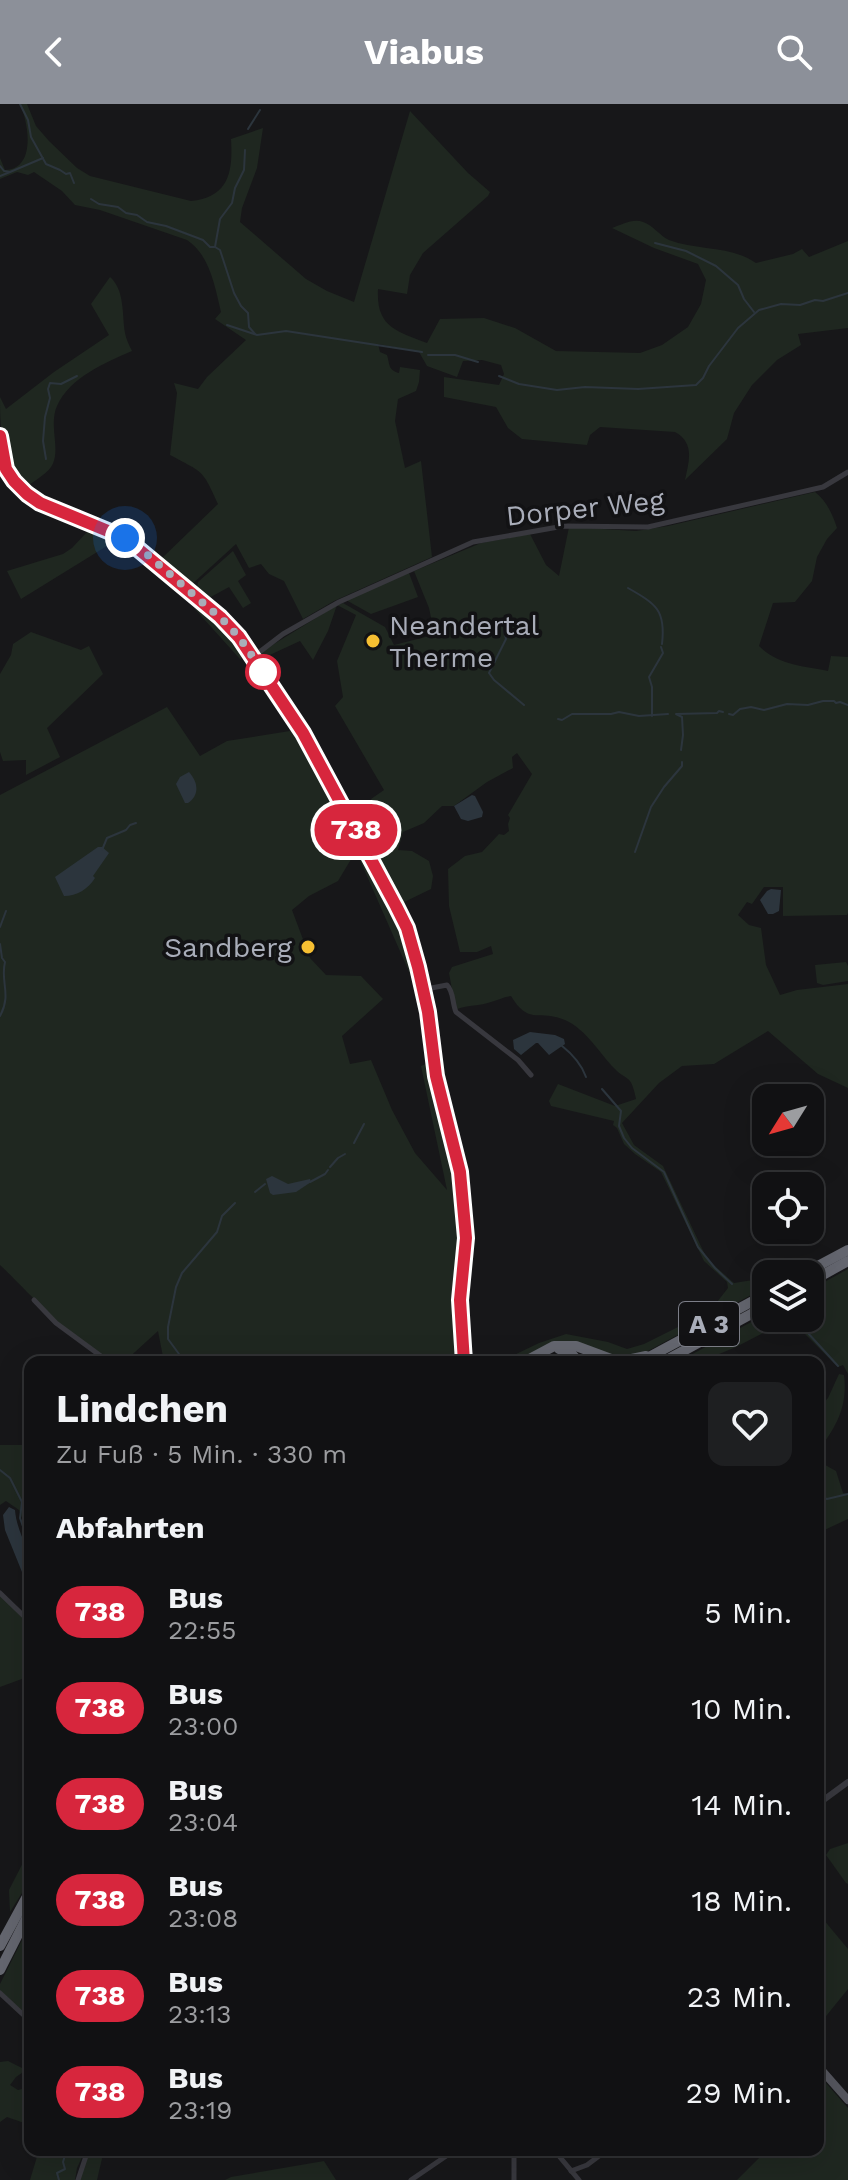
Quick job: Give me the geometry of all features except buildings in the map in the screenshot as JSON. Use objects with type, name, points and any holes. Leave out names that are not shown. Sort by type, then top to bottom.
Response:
[{"type":"highway","points":[[824,1263],[848,1250]]},
{"type":"highway","points":[[824,1274],[848,1261]]},
{"type":"highway","name":"A 3","points":[[662,1356],[752,1302]]},
{"type":"highway","name":"A 3","points":[[663,1356],[752,1313]]},
{"type":"highway","points":[[536,1356],[554,1346],[576,1346],[603,1356]]},
{"type":"highway","points":[[538,1356],[559,1349],[574,1356]]},
{"type":"highway","points":[[0,1946],[24,1902]]},
{"type":"highway","points":[[0,1970],[24,1923]]},
{"type":"main road","points":[[0,437],[6,469],[21,489],[40,503],[117,533],[137,546],[239,637],[303,733],[407,928],[462,1186],[466,1243],[460,1300],[464,1356]]},
{"type":"main road","points":[[462,1328],[469,1356]]},
{"type":"main road","points":[[824,2073],[848,2100]]},
{"type":"street","name":"Dorper Weg","points":[[253,657],[283,634],[342,601],[473,542],[564,526],[648,527],[823,487],[848,472]]},
{"type":"street","points":[[422,990],[447,985],[456,1012],[518,1060],[531,1075]]},
{"type":"street","points":[[34,1300],[56,1323],[101,1356]]},
{"type":"street","points":[[0,1593],[24,1616]]},
{"type":"street","points":[[824,1799],[848,1782]]},
{"type":"street","points":[[0,1993],[24,2015]]},
{"type":"street","points":[[78,2180],[86,2156]]},
{"type":"street","points":[[411,2180],[446,2156]]},
{"type":"street","points":[[514,2156],[514,2180]]},
{"type":"street","points":[[559,2156],[579,2180]]},
{"type":"street","points":[[571,2171],[599,2156]]},
{"type":"shaded area","points":[[20,104],[27,104],[36,126],[49,141],[90,176],[191,201],[214,194],[226,181],[231,162],[231,139],[263,128],[257,168],[240,222],[306,279],[354,302],[410,111],[490,192],[423,253],[410,275],[407,294],[378,289],[378,302],[384,320],[397,331],[427,343],[440,319],[484,318],[515,328],[556,351],[640,353],[662,345],[688,327],[701,304],[706,280],[698,264],[612,228],[635,221],[647,223],[669,240],[736,253],[756,263],[802,249],[809,257],[848,241],[848,328],[798,334],[801,345],[777,360],[752,385],[734,413],[727,439],[685,480],[688,447],[686,441],[675,432],[600,427],[590,435],[587,445],[522,439],[508,428],[496,407],[444,397],[444,377],[499,385],[504,374],[501,365],[482,360],[463,361],[457,377],[427,366],[419,352],[378,344],[393,370],[399,373],[400,367],[420,370],[416,391],[398,399],[395,421],[405,468],[421,461],[432,557],[334,601],[303,619],[284,581],[269,574],[261,564],[249,568],[236,544],[190,586],[160,560],[218,504],[200,473],[170,455],[177,393],[174,383],[198,389],[246,340],[215,319],[221,312],[210,272],[201,254],[187,240],[100,210],[75,205],[62,191],[34,172],[28,175],[17,172],[0,179],[0,158],[5,170],[15,168],[26,154],[26,123]]},
{"type":"shaded area","points":[[110,277],[121,296],[125,335],[132,351],[89,372],[63,396],[55,414],[54,461],[46,473],[26,487],[37,497],[16,478],[5,453],[0,397],[6,409],[109,335],[91,304]]},
{"type":"shaded area","points":[[815,492],[826,503],[837,528],[817,557],[812,581],[795,602],[773,603],[759,646],[783,661],[828,671],[831,656],[848,657],[848,913],[783,916],[783,887],[764,887],[752,904],[747,902],[738,915],[749,925],[761,928],[766,965],[780,995],[848,984],[848,1088],[818,1074],[768,1031],[714,1064],[682,1066],[659,1083],[622,1123],[634,1145],[663,1166],[707,1259],[734,1283],[752,1280],[752,1295],[634,1356],[611,1356],[586,1346],[564,1343],[553,1344],[530,1356],[512,1356],[566,1334],[627,1349],[644,1344],[706,1316],[728,1288],[727,1282],[704,1261],[661,1172],[624,1144],[613,1125],[614,1121],[551,1106],[549,1101],[558,1084],[615,1106],[636,1099],[630,1081],[573,1024],[556,1017],[529,1014],[511,996],[457,1009],[455,1006],[449,973],[452,967],[493,954],[491,946],[477,952],[460,952],[449,906],[448,869],[465,856],[482,852],[499,834],[509,831],[508,815],[532,774],[517,753],[512,757],[513,768],[454,806],[442,806],[424,823],[403,832],[398,850],[412,851],[429,861],[433,876],[431,889],[392,908],[405,937],[416,982],[356,851],[338,881],[309,896],[292,910],[310,958],[326,975],[361,976],[383,999],[342,1036],[350,1064],[371,1060],[392,1110],[415,1153],[447,1190],[421,1066],[428,1063],[453,1173],[458,1237],[454,1293],[458,1356],[163,1356],[158,1331],[131,1356],[105,1356],[76,1338],[0,1265],[0,795],[167,707],[200,756],[227,741],[296,730],[342,816],[303,738],[347,817],[361,821],[376,811],[371,799],[384,790],[335,706],[343,697],[337,661],[356,615],[337,605],[343,603],[385,627],[394,645],[437,634],[414,571],[481,543],[530,534],[546,565],[559,576],[569,527],[636,531]]},
{"type":"shaded area","points":[[88,531],[115,541],[21,599],[7,571],[63,554]]},
{"type":"shaded area","points":[[233,551],[246,575],[238,581],[251,603],[243,608],[229,587],[209,598],[197,588],[198,582]]},
{"type":"shaded area","points":[[409,573],[418,597],[371,614],[346,600]]},
{"type":"shaded area","points":[[196,602],[247,654],[240,659],[194,608]]},
{"type":"shaded area","points":[[337,605],[313,660],[300,641],[261,659],[258,654]]},
{"type":"shaded area","points":[[31,632],[81,650],[89,646],[103,674],[47,728],[60,757],[26,775],[26,760],[3,761],[0,752],[0,674],[11,655],[13,644]]},
{"type":"shaded area","points":[[189,772],[196,784],[196,792],[192,800],[185,803],[176,784],[180,777]]},
{"type":"shaded area","points":[[472,795],[483,812],[482,817],[468,821],[461,819],[454,806]]},
{"type":"shaded area","points":[[98,847],[109,853],[93,876],[95,878],[82,891],[64,896],[55,877]]},
{"type":"shaded area","points":[[771,889],[781,890],[779,911],[768,914],[760,900]]},
{"type":"shaded area","points":[[846,962],[848,981],[817,983],[815,965]]},
{"type":"shaded area","points":[[530,1032],[555,1035],[564,1039],[565,1044],[549,1055],[536,1043],[521,1055],[514,1049],[513,1040]]},
{"type":"shaded area","points":[[272,1176],[288,1184],[310,1179],[311,1182],[296,1192],[273,1195],[266,1179]]},
{"type":"shaded area","points":[[848,1269],[848,1374],[843,1365],[838,1367],[803,1332],[824,1332],[824,1282]]},
{"type":"shaded area","points":[[752,1322],[752,1332],[765,1332],[714,1356],[689,1356]]},
{"type":"shaded area","points":[[839,1374],[844,1375],[842,1407],[824,1442],[824,1402]]},
{"type":"shaded area","points":[[0,1445],[24,1445],[24,1524],[19,1510],[6,1501],[0,1505]]},
{"type":"shaded area","points":[[824,1464],[836,1471],[843,1493],[848,1494],[848,1519],[824,1530]]},
{"type":"shaded area","points":[[9,1507],[15,1510],[24,1543],[24,1573],[5,1530],[3,1515]]},
{"type":"shaded area","points":[[0,1594],[24,1618],[24,1678],[0,1687]]},
{"type":"shaded area","points":[[848,1843],[848,1884],[826,1855],[830,1849]]},
{"type":"shaded area","points":[[24,1861],[24,1890],[10,1912],[9,1890]]},
{"type":"shaded area","points":[[824,1920],[848,1949],[848,1989],[824,2019]]},
{"type":"shaded area","points":[[24,1936],[24,2012],[0,1992],[0,1984]]},
{"type":"shaded area","points":[[8,2061],[24,2069],[10,2085],[18,2090],[24,2088],[24,2123],[7,2117],[0,2122],[0,2062]]},
{"type":"shaded area","points":[[824,2081],[848,2108],[848,2180],[737,2180],[761,2156],[824,2156]]},
{"type":"shaded area","points":[[37,2156],[83,2156],[75,2180],[30,2180]]},
{"type":"shaded area","points":[[87,2156],[103,2156],[97,2180],[79,2180]]},
{"type":"shaded area","points":[[324,2161],[336,2180],[225,2180],[231,2177]]},
{"type":"waterway","points":[[20,104],[28,120],[31,137],[46,164],[70,173],[74,183]]},
{"type":"waterway","points":[[248,129],[260,110]]},
{"type":"waterway","points":[[215,247],[220,219],[232,203],[244,170],[245,150]]},
{"type":"waterway","points":[[0,166],[10,172],[43,158]]},
{"type":"waterway","points":[[0,176],[10,172]]},
{"type":"waterway","points":[[91,199],[203,240],[210,247],[220,250],[234,293],[248,313],[249,327],[255,334]]},
{"type":"waterway","points":[[655,243],[686,251],[716,266],[738,285],[754,312]]},
{"type":"waterway","points":[[499,376],[519,384],[557,390],[696,385],[738,328],[759,310],[781,304],[823,301],[848,293]]},
{"type":"waterway","points":[[227,325],[257,335],[286,331],[422,352]]},
{"type":"waterway","points":[[428,355],[455,355],[478,362]]},
{"type":"waterway","points":[[46,459],[43,441],[50,383],[61,384],[77,376]]},
{"type":"waterway","points":[[628,588],[657,609],[662,623],[662,644]]},
{"type":"waterway","points":[[504,631],[506,639],[489,673],[524,705]]},
{"type":"waterway","points":[[652,716],[649,677],[663,653],[661,647]]},
{"type":"waterway","points":[[729,714],[751,707],[764,710],[787,704],[808,705],[823,701],[848,705]]},
{"type":"waterway","points":[[681,750],[682,717],[676,714],[723,712]]},
{"type":"waterway","points":[[558,719],[572,714],[668,714]]},
{"type":"waterway","points":[[635,852],[651,807],[682,762]]},
{"type":"waterway","points":[[102,850],[107,838],[136,823]]},
{"type":"waterway","points":[[0,927],[6,911]]},
{"type":"waterway","points":[[0,944],[5,962],[6,995],[0,1016]]},
{"type":"waterway","points":[[561,1045],[576,1060],[586,1077]]},
{"type":"waterway","points":[[602,1089],[621,1111],[619,1126],[624,1138],[632,1148],[664,1172],[698,1247],[732,1284]]},
{"type":"waterway","points":[[354,1143],[364,1124]]},
{"type":"waterway","points":[[330,1167],[345,1154]]},
{"type":"waterway","points":[[310,1182],[328,1170]]},
{"type":"waterway","points":[[255,1192],[265,1184]]},
{"type":"waterway","points":[[179,1354],[168,1339],[176,1287],[182,1273],[217,1232],[222,1216],[235,1203]]},
{"type":"waterway","points":[[807,1332],[838,1366]]},
{"type":"waterway","points":[[0,1470],[10,1478],[22,1502],[20,1518],[24,1529]]},
{"type":"waterway","points":[[824,1498],[848,1494]]},
{"type":"waterway","points":[[59,2180],[57,2173],[65,2169],[65,2156]]},
{"type":"bus line","name":"738","points":[[0,436],[6,469],[27,494],[40,503],[125,538],[220,617],[239,637],[303,733],[396,906],[407,928],[418,967],[428,1012],[436,1076],[460,1172],[466,1238],[460,1300],[464,1356]]},
{"type":"place","name":"Neandertal Therme","points":[[373,641]]},
{"type":"place","name":"Sandberg","points":[[308,947]]},
{"type":"route","points":[[125,538],[225,622],[263,672]]}]
